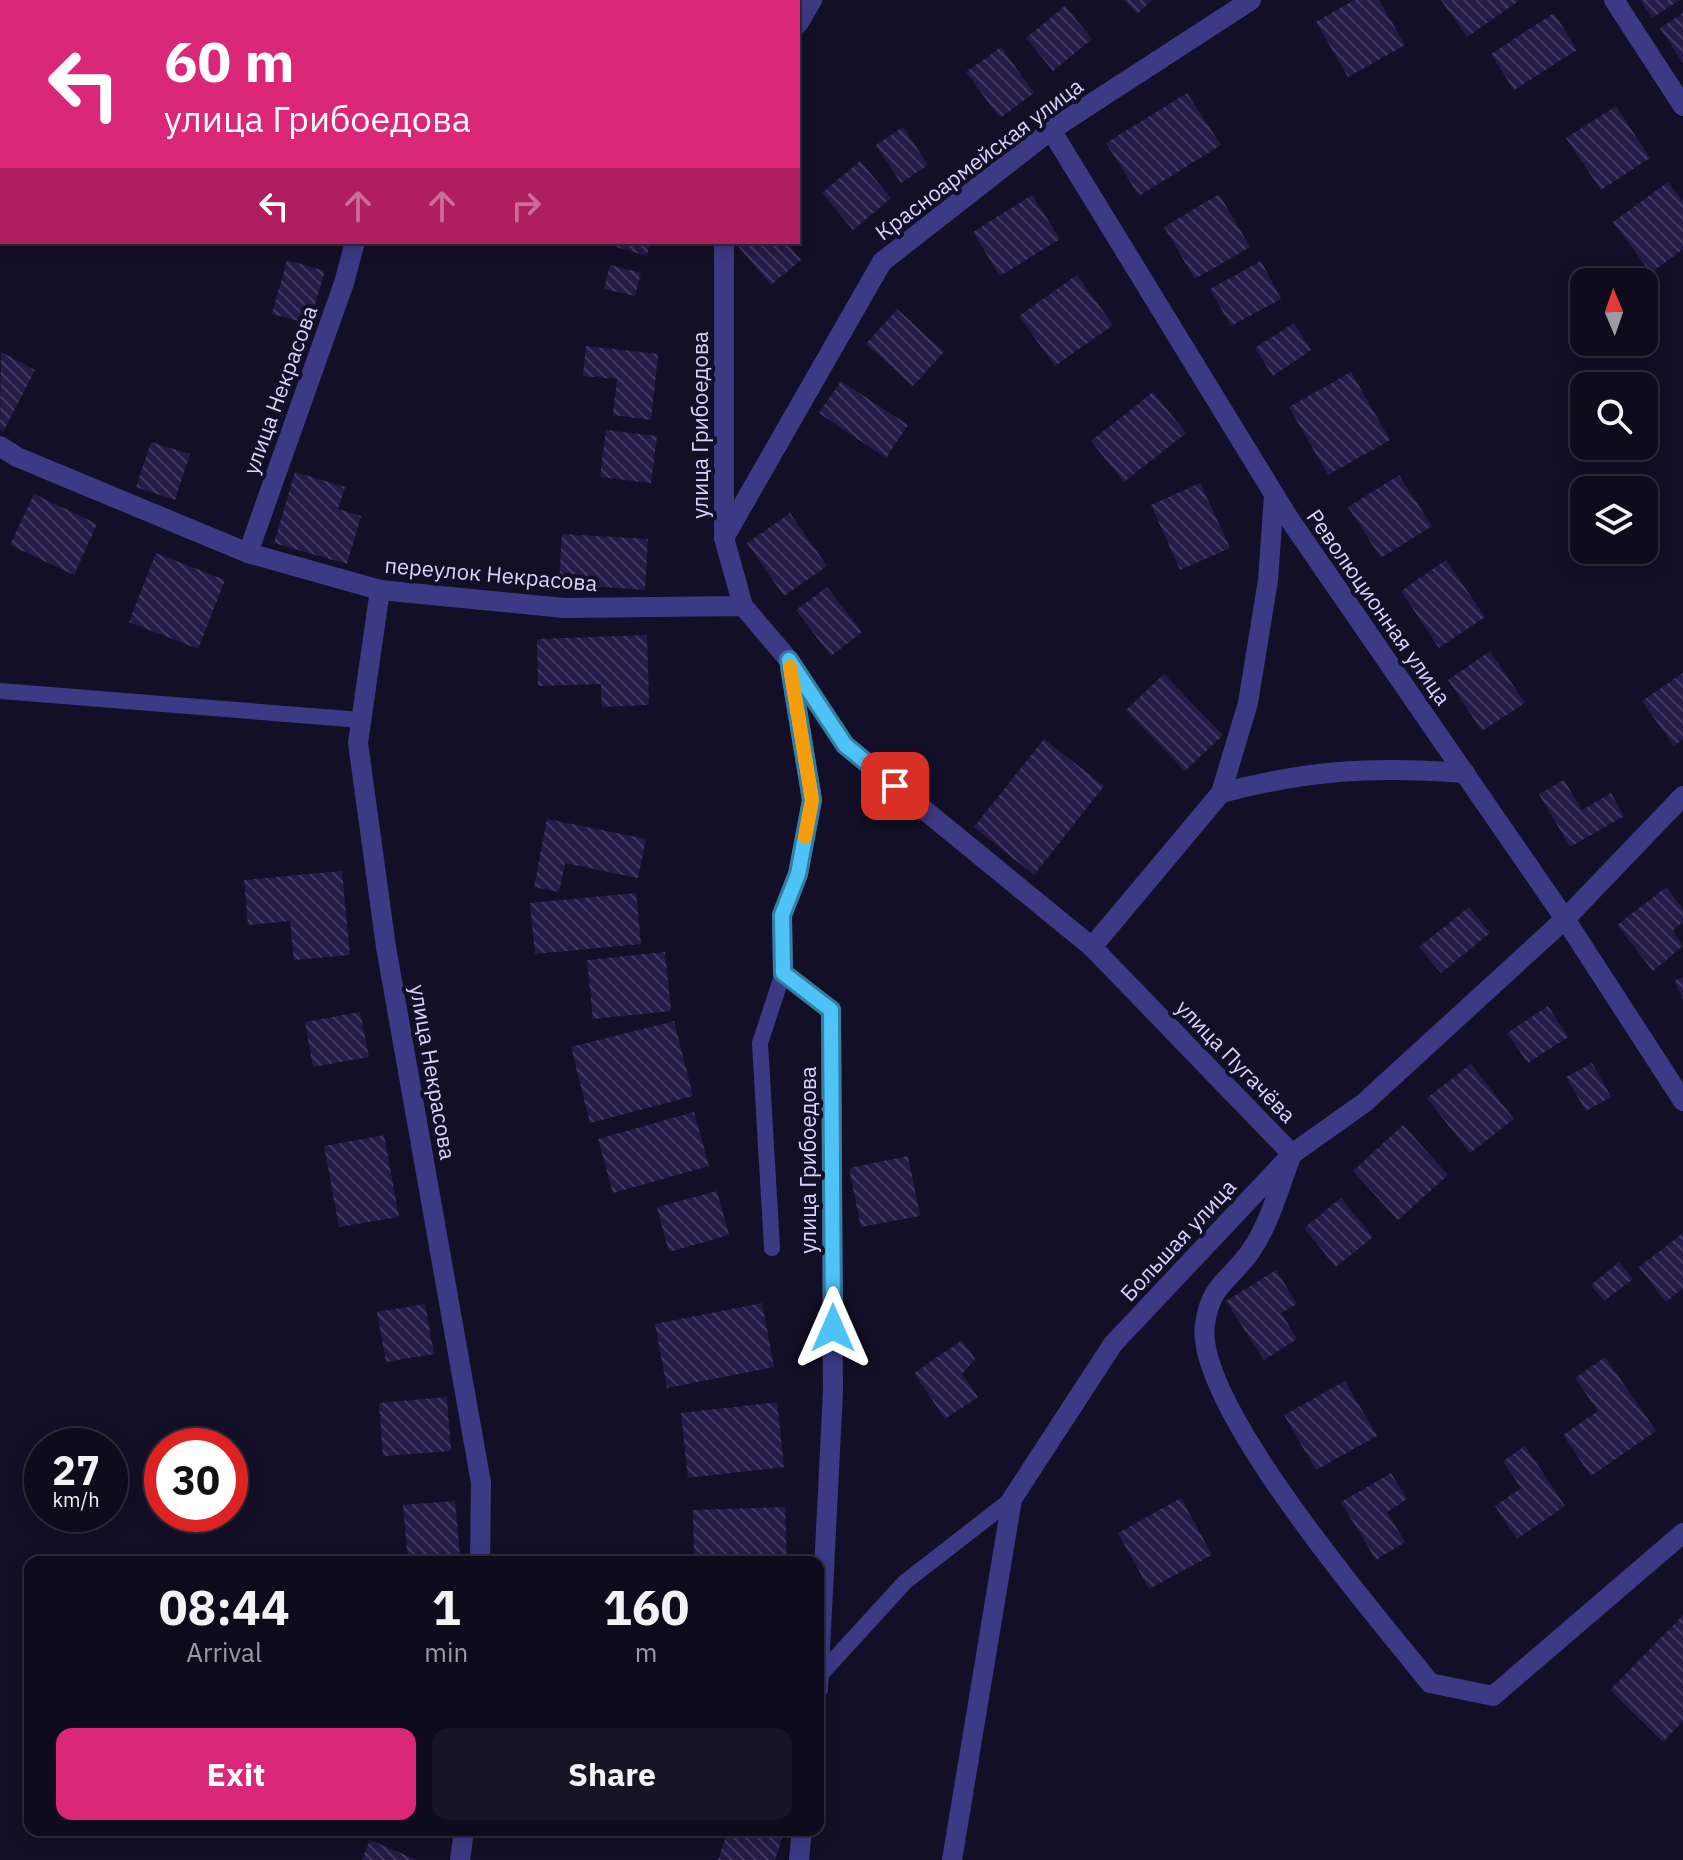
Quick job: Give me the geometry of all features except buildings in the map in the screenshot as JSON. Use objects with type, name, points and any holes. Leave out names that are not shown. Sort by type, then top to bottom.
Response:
[{"type":"street","points":[[800,21],[812,0]]},
{"type":"street","name":"Красноармейская улица","points":[[724,538],[882,262],[1051,130],[1251,0]]},
{"type":"street","points":[[1614,0],[1683,106]]},
{"type":"street","name":"Революционная улица","points":[[1051,130],[1274,496],[1565,919],[1683,1101]]},
{"type":"street","name":"улица Некрасова","points":[[248,553],[344,283],[354,244]]},
{"type":"street","name":"улица Грибоедова","points":[[724,244],[724,538],[743,606]]},
{"type":"street","name":"переулок Некрасова","points":[[0,446],[17,457],[248,553],[380,590],[564,608],[743,606]]},
{"type":"street","points":[[1092,947],[1221,793],[1248,703],[1268,580],[1274,496]]},
{"type":"street","name":"улица Некрасова","points":[[380,590],[358,743],[386,947],[481,1483],[480,1556]]},
{"type":"street","points":[[743,606],[789,660],[812,800],[798,874],[782,915],[783,973]]},
{"type":"street","name":"улица Пугачёва","points":[[789,660],[845,745],[1092,947],[1292,1154],[1253,1249],[1212,1294],[1204,1327],[1217,1384],[1241,1435],[1430,1683],[1493,1696],[1683,1533]]},
{"type":"street","points":[[1221,793],[1283,776],[1387,767],[1465,773]]},
{"type":"street","name":"Большая улица","points":[[952,1860],[1012,1499],[1113,1344],[1292,1154],[1364,1103],[1565,919],[1683,796]]},
{"type":"street","name":"улица Грибоедова","points":[[783,973],[831,1010],[833,1391],[824,1578]]},
{"type":"street","points":[[460,1860],[463,1836]]},
{"type":"street","points":[[799,1860],[801,1836]]},
{"type":"lane","points":[[0,691],[361,720]]},
{"type":"lane","points":[[772,1248],[760,1043],[783,973]]},
{"type":"lane","points":[[824,1676],[905,1582],[1012,1499]]},
{"type":"slow traffic","points":[[790,667],[812,800],[805,837]]},
{"type":"route","points":[[833,1328],[831,1010],[783,973],[782,915],[798,874],[812,800],[789,660],[845,745],[895,786]]}]
